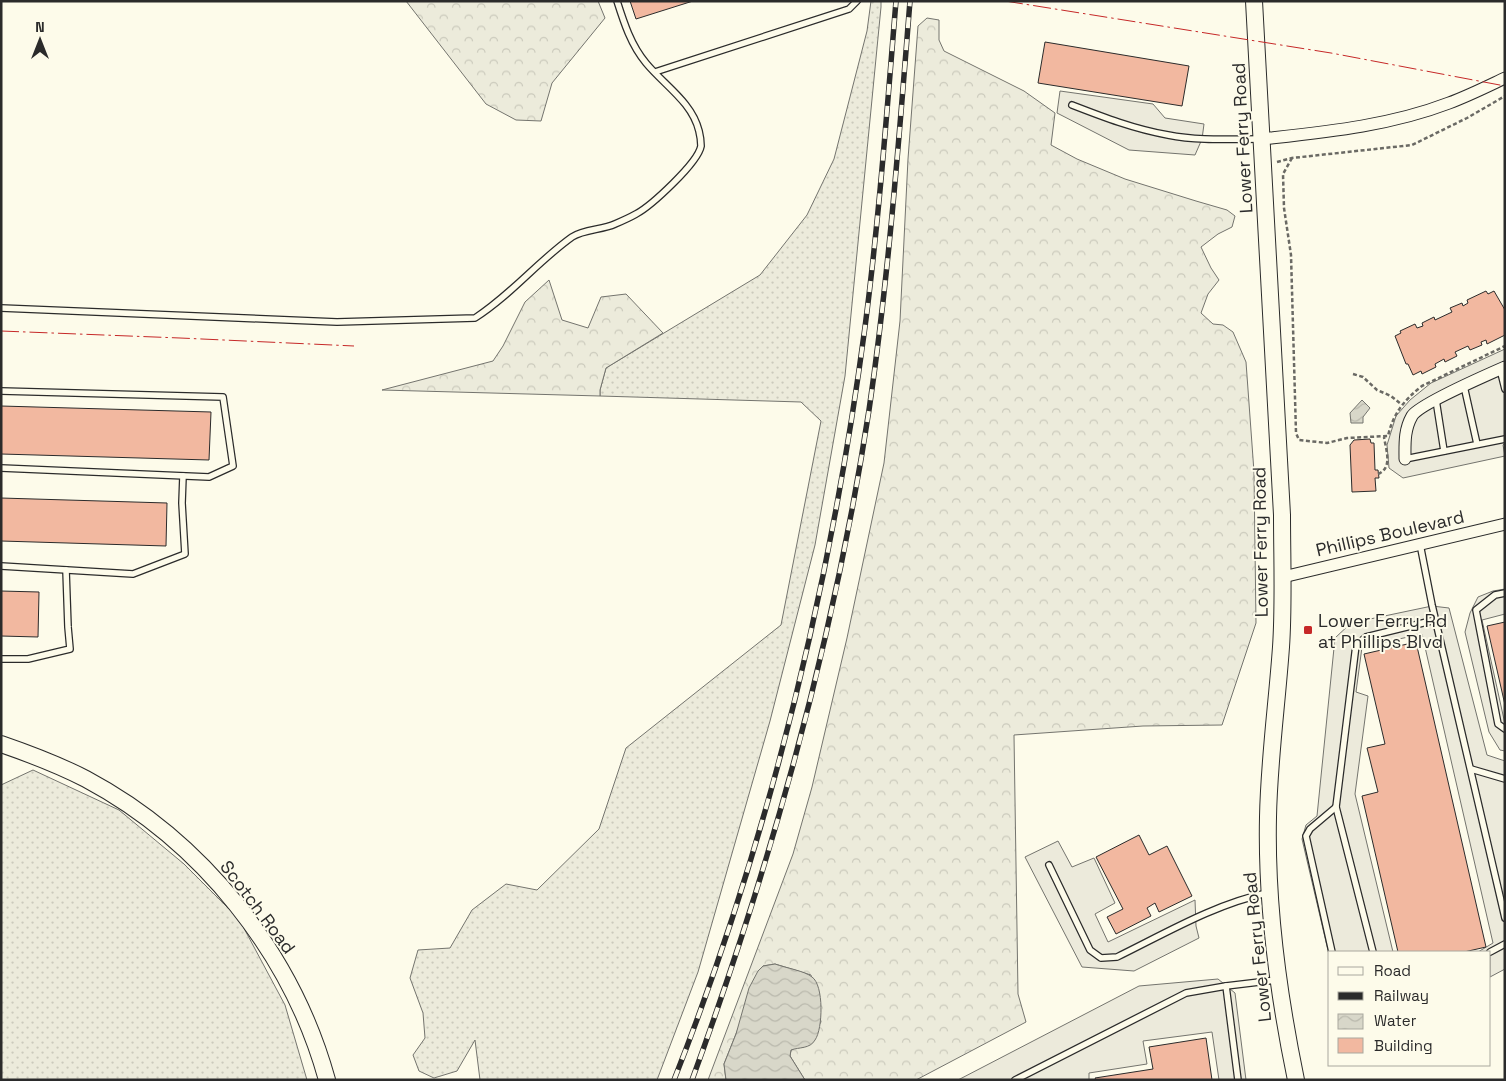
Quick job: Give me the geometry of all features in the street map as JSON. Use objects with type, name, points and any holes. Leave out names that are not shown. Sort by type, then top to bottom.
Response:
[{"type":"street","name":"Lower Ferry Road","points":[[1254,1],[1264,166],[1283,576],[1281,646],[1271,757],[1268,817],[1269,892],[1277,980],[1296,1080]]},
{"type":"street","points":[[1262,139],[1359,127],[1417,113],[1468,96],[1505,78]]},
{"type":"street","points":[[1405,459],[1405,435],[1412,415],[1436,400],[1502,368]]},
{"type":"street","name":"Phillips Boulevard","points":[[1283,576],[1505,524]]},
{"type":"street","name":"Scotch Road","points":[[1,744],[66,769],[107,791],[153,822],[211,874],[255,929],[274,958],[309,1026],[327,1080]]},
{"type":"lane","points":[[1,308],[337,322],[475,318],[498,303],[547,256],[574,236],[612,226],[636,214],[654,201],[687,169],[701,146],[699,131],[689,108],[645,62],[627,32],[617,1]]},
{"type":"lane","points":[[655,72],[849,9],[857,1]]},
{"type":"lane","points":[[1072,105],[1116,122],[1168,135],[1202,139],[1262,139]]},
{"type":"lane","points":[[1502,368],[1505,389]]},
{"type":"lane","points":[[1464,386],[1477,444]]},
{"type":"lane","points":[[1,391],[223,397],[233,466],[209,477],[1,468]]},
{"type":"lane","points":[[1436,400],[1444,451]]},
{"type":"lane","points":[[1405,459],[1505,439]]},
{"type":"lane","points":[[1,566],[133,574],[185,554],[182,503],[183,476]]},
{"type":"lane","points":[[1420,544],[1435,620],[1505,918]]},
{"type":"lane","points":[[1,659],[28,659],[70,649],[66,570]]},
{"type":"lane","points":[[1505,593],[1495,596],[1476,610],[1498,724],[1505,729]]},
{"type":"lane","points":[[1373,951],[1336,807],[1356,646],[1366,637],[1435,620]]},
{"type":"lane","points":[[1471,769],[1505,779]]},
{"type":"lane","points":[[1332,951],[1306,836],[1310,829],[1336,807]]},
{"type":"lane","points":[[1049,865],[1090,950],[1101,958],[1118,956],[1225,906],[1245,898],[1269,892]]},
{"type":"lane","points":[[1491,951],[1505,944]]},
{"type":"lane","points":[[1015,1080],[1186,993],[1277,980]]},
{"type":"lane","points":[[1226,986],[1238,1080]]},
{"type":"path","points":[[1244,168],[1264,166],[1292,158],[1412,145],[1467,118],[1505,96]]},
{"type":"path","points":[[1292,158],[1283,174],[1284,208],[1291,254],[1296,436],[1302,442],[1327,443],[1347,438],[1388,436],[1401,404],[1422,386],[1505,346]]},
{"type":"path","points":[[1353,374],[1364,377],[1377,390],[1391,396],[1401,404]]},
{"type":"path","points":[[1378,474],[1384,472],[1387,466],[1384,437]]},
{"type":"green space","points":[[406,1],[598,1],[605,18],[552,83],[541,121],[516,120],[486,104]]},
{"type":"green space","points":[[871,1],[881,1],[881,7],[845,376],[815,545],[770,721],[698,972],[657,1080],[480,1080],[475,1040],[457,1071],[434,1078],[419,1071],[413,1055],[425,1038],[423,1013],[410,978],[418,950],[450,948],[472,910],[506,884],[537,890],[599,829],[626,748],[781,625],[821,421],[801,402],[600,396],[600,390],[606,368],[760,275],[807,215],[834,159],[867,31]]},
{"type":"green space","points":[[927,18],[939,20],[939,40],[944,51],[1024,91],[1055,113],[1051,145],[1077,159],[1125,179],[1227,210],[1235,216],[1232,227],[1218,234],[1201,247],[1219,280],[1208,294],[1201,313],[1213,324],[1223,325],[1233,332],[1246,362],[1254,472],[1256,623],[1222,725],[1143,726],[1014,735],[1018,994],[1026,1022],[916,1080],[805,1080],[790,1056],[791,1050],[797,1047],[804,1047],[821,1022],[811,975],[775,964],[763,966],[724,1064],[726,1080],[708,1080],[793,854],[812,787],[847,638],[884,463],[900,321],[908,159],[918,26]]},
{"type":"green space","points":[[549,280],[562,320],[588,328],[601,297],[626,294],[663,333],[606,368],[600,396],[382,390],[493,361],[503,346],[525,302]]},
{"type":"green space","points":[[33,770],[119,810],[184,864],[239,919],[285,1005],[307,1080],[1,1080],[1,785]]},
{"type":"shaded area","points":[[1060,91],[1153,104],[1165,118],[1204,124],[1202,139],[1195,155],[1129,150],[1057,113]]},
{"type":"shaded area","points":[[1505,349],[1505,443],[1503,445],[1505,456],[1403,478],[1389,468],[1387,445],[1396,416],[1410,400],[1431,383]]},
{"type":"shaded area","points":[[1505,589],[1505,614],[1482,620],[1505,724],[1505,751],[1500,750],[1489,732],[1465,632],[1470,613],[1478,597]]},
{"type":"shaded area","points":[[1432,606],[1449,608],[1487,755],[1505,761],[1505,969],[1491,976],[1491,951],[1480,951],[1493,943],[1422,634],[1362,647],[1356,692],[1368,696],[1355,794],[1393,951],[1328,951],[1302,839],[1306,825],[1317,816],[1335,638],[1351,623]]},
{"type":"shaded area","points":[[1058,841],[1072,867],[1094,858],[1115,903],[1095,914],[1108,942],[1195,900],[1196,926],[1199,938],[1134,971],[1082,967],[1025,857]]},
{"type":"shaded area","points":[[1218,979],[1235,993],[1246,1080],[1219,1080],[1212,1032],[1143,1041],[1147,1064],[1089,1073],[1089,1080],[958,1080],[1139,986]]},
{"type":"water","points":[[1362,400],[1370,408],[1363,417],[1363,423],[1351,423],[1350,413]]},
{"type":"water","points":[[775,964],[809,975],[816,982],[819,989],[821,1017],[818,1034],[810,1045],[791,1050],[790,1056],[805,1080],[726,1080],[724,1064],[736,1034],[749,988],[758,971],[763,966]]},
{"type":"building","points":[[630,1],[693,1],[636,19]]},
{"type":"building","points":[[1045,42],[1189,66],[1182,106],[1038,83]]},
{"type":"building","points":[[1486,291],[1488,294],[1494,291],[1505,310],[1505,335],[1487,344],[1486,340],[1481,342],[1482,345],[1470,350],[1468,346],[1455,352],[1457,356],[1445,362],[1444,359],[1435,364],[1436,367],[1422,374],[1421,371],[1413,375],[1408,364],[1406,364],[1395,336],[1401,333],[1400,331],[1415,324],[1417,328],[1423,326],[1422,323],[1434,317],[1435,320],[1452,312],[1450,308],[1462,303],[1463,306],[1468,303],[1467,300]]},
{"type":"building","points":[[1,406],[211,412],[209,460],[1,454]]},
{"type":"building","points":[[1370,439],[1371,443],[1374,443],[1375,470],[1378,470],[1379,478],[1375,478],[1376,491],[1352,492],[1350,445],[1354,440]]},
{"type":"building","points":[[1,498],[167,503],[166,546],[1,541]]},
{"type":"building","points":[[1,591],[39,592],[38,637],[1,636]]},
{"type":"building","points":[[1505,622],[1505,705],[1487,626]]},
{"type":"building","points":[[1416,642],[1486,947],[1468,951],[1398,951],[1362,796],[1378,792],[1367,748],[1385,744],[1364,654]]},
{"type":"building","points":[[1139,835],[1149,855],[1167,846],[1192,896],[1159,912],[1155,903],[1147,908],[1151,916],[1116,934],[1107,917],[1123,909],[1096,857]]},
{"type":"building","points":[[1206,1038],[1212,1080],[1096,1080],[1095,1078],[1153,1069],[1149,1047]]},
{"type":"railway","points":[[674,1080],[708,989],[739,897],[767,803],[815,614],[851,423],[865,327],[879,205],[896,1]]},
{"type":"railway","points":[[692,1080],[721,998],[774,833],[819,665],[838,581],[855,496],[876,359],[893,206],[910,1]]},
{"type":"power","points":[[1005,1],[1331,53],[1505,86]]},
{"type":"power","points":[[1,331],[354,346]]},
{"type":"place","name":"Lower Ferry Rd at Phillips Blvd","points":[[1308,630]]}]
